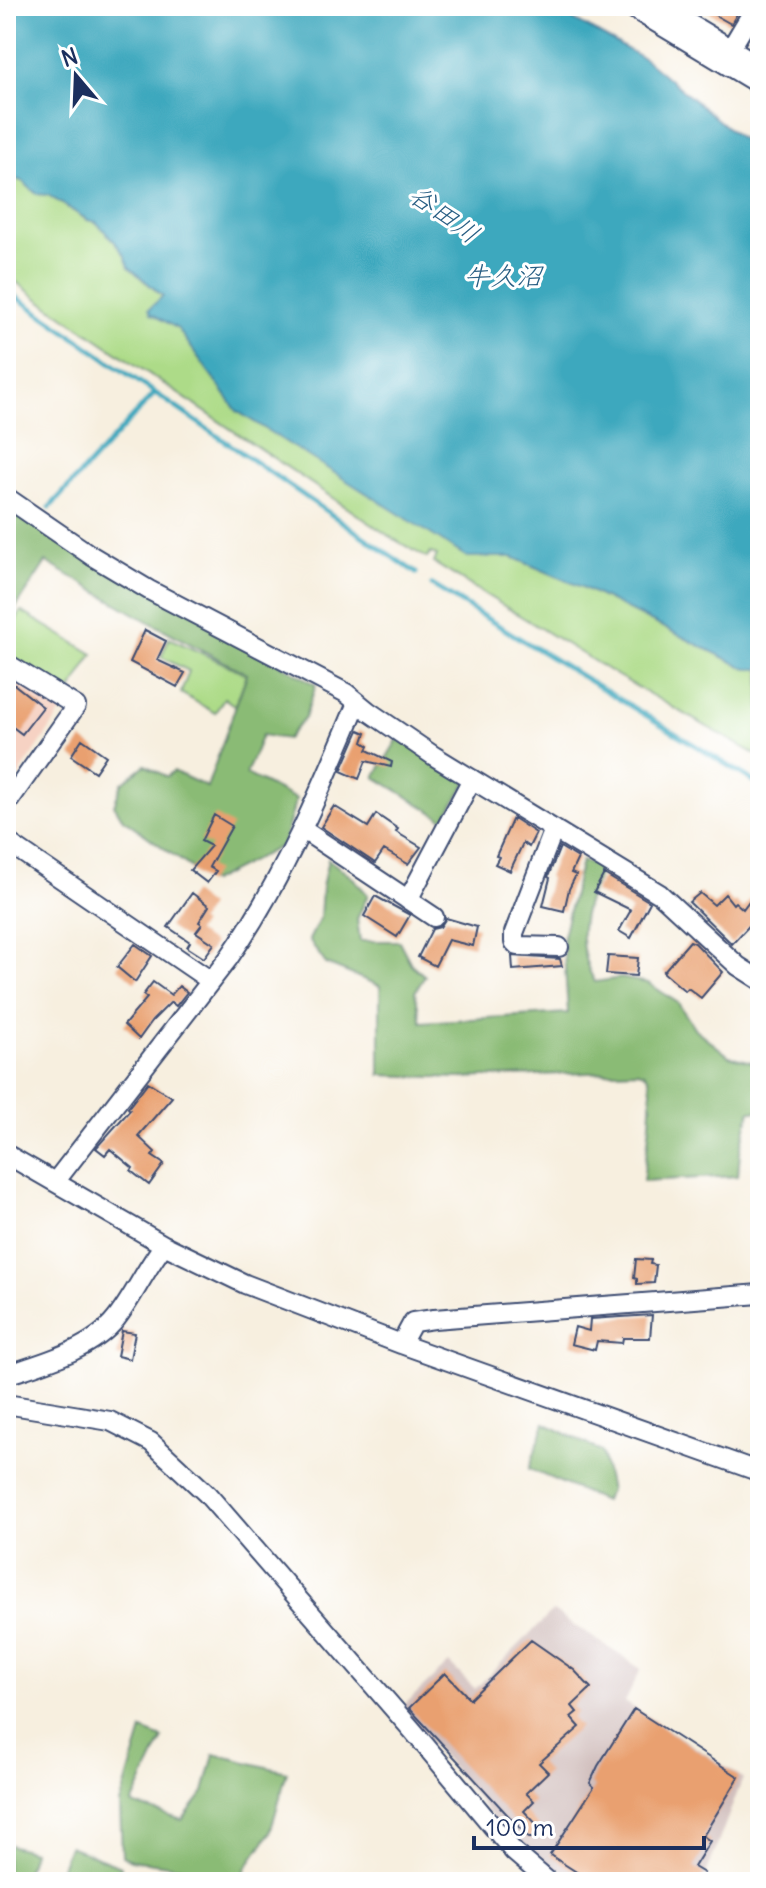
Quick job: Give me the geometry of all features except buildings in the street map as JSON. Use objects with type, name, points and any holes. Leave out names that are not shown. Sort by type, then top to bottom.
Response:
[{"type":"street","points":[[629,6],[760,85]]},
{"type":"street","points":[[660,6],[760,66]]},
{"type":"street","points":[[731,48],[756,6]]},
{"type":"street","points":[[6,497],[92,556],[149,590],[346,693],[472,779],[660,894],[738,966],[760,980]]},
{"type":"street","points":[[6,663],[76,706],[6,805]]},
{"type":"street","points":[[55,1182],[253,924],[320,794],[357,703]]},
{"type":"street","points":[[408,900],[472,779]]},
{"type":"street","points":[[302,829],[434,917]]},
{"type":"street","points":[[554,829],[514,933],[514,942],[518,946],[559,947]]},
{"type":"street","points":[[6,841],[211,981]]},
{"type":"street","points":[[6,1154],[164,1245],[245,1284],[401,1344],[760,1472]]},
{"type":"street","points":[[6,1375],[80,1346],[101,1334],[118,1317],[164,1245]]},
{"type":"street","points":[[401,1344],[413,1322],[434,1319],[760,1294]]},
{"type":"street","points":[[6,1404],[110,1421],[151,1442],[227,1518],[514,1852],[549,1882]]},
{"type":"shaded area","points":[[6,671],[60,704],[62,711],[6,794]]},
{"type":"shaded area","points":[[553,1611],[641,1669],[625,1702],[743,1778],[703,1882],[562,1882],[517,1847],[402,1707],[449,1663],[475,1689]]},
{"type":"green space","points":[[6,176],[22,181],[37,194],[48,195],[87,220],[96,222],[115,242],[129,267],[163,297],[151,313],[178,329],[237,411],[467,556],[512,557],[582,587],[747,669],[760,669],[760,757],[618,676],[434,563],[437,555],[431,553],[427,558],[392,538],[41,301],[6,274]]},
{"type":"green space","points":[[6,503],[316,685],[305,717],[287,739],[262,735],[246,774],[296,799],[283,845],[211,882],[122,818],[114,805],[122,783],[145,765],[167,777],[173,771],[207,787],[247,674],[46,562],[6,623]]},
{"type":"green space","points":[[21,611],[93,654],[70,692],[6,654],[6,637]]},
{"type":"green space","points":[[169,638],[247,674],[235,706],[224,698],[215,713],[181,693],[189,671],[161,657]]},
{"type":"green space","points":[[398,739],[467,782],[444,819],[375,777]]},
{"type":"green space","points":[[328,859],[354,879],[368,895],[357,919],[360,941],[399,941],[411,964],[425,976],[415,992],[421,1022],[568,1013],[563,936],[581,861],[603,867],[590,895],[582,924],[584,953],[595,982],[621,978],[648,983],[678,1003],[695,1029],[729,1056],[760,1064],[760,1111],[750,1111],[738,1176],[643,1181],[651,1096],[648,1077],[638,1071],[459,1078],[380,1075],[380,986],[326,964],[309,940],[320,918]]},
{"type":"green space","points":[[545,1423],[602,1452],[610,1491],[604,1501],[529,1469]]},
{"type":"green space","points":[[142,1730],[163,1738],[132,1804],[182,1820],[204,1792],[214,1754],[287,1772],[270,1833],[246,1868],[241,1882],[188,1882],[190,1868],[122,1856],[120,1804]]},
{"type":"green space","points":[[6,1844],[33,1852],[24,1882],[6,1882]]},
{"type":"green space","points":[[69,1846],[121,1866],[119,1882],[55,1882]]},
{"type":"water","name":"牛久沼","points":[[6,6],[549,6],[645,59],[760,155],[760,669],[747,669],[582,587],[512,557],[467,557],[237,411],[178,329],[151,313],[149,309],[163,296],[129,267],[115,242],[96,222],[48,195],[37,194],[22,181],[6,176]]},
{"type":"waterway","points":[[6,290],[416,573]]},
{"type":"waterway","points":[[50,507],[155,393]]},
{"type":"waterway","points":[[432,585],[760,785]]},
{"type":"water label","name":"谷田川","points":[[445,214]]}]
